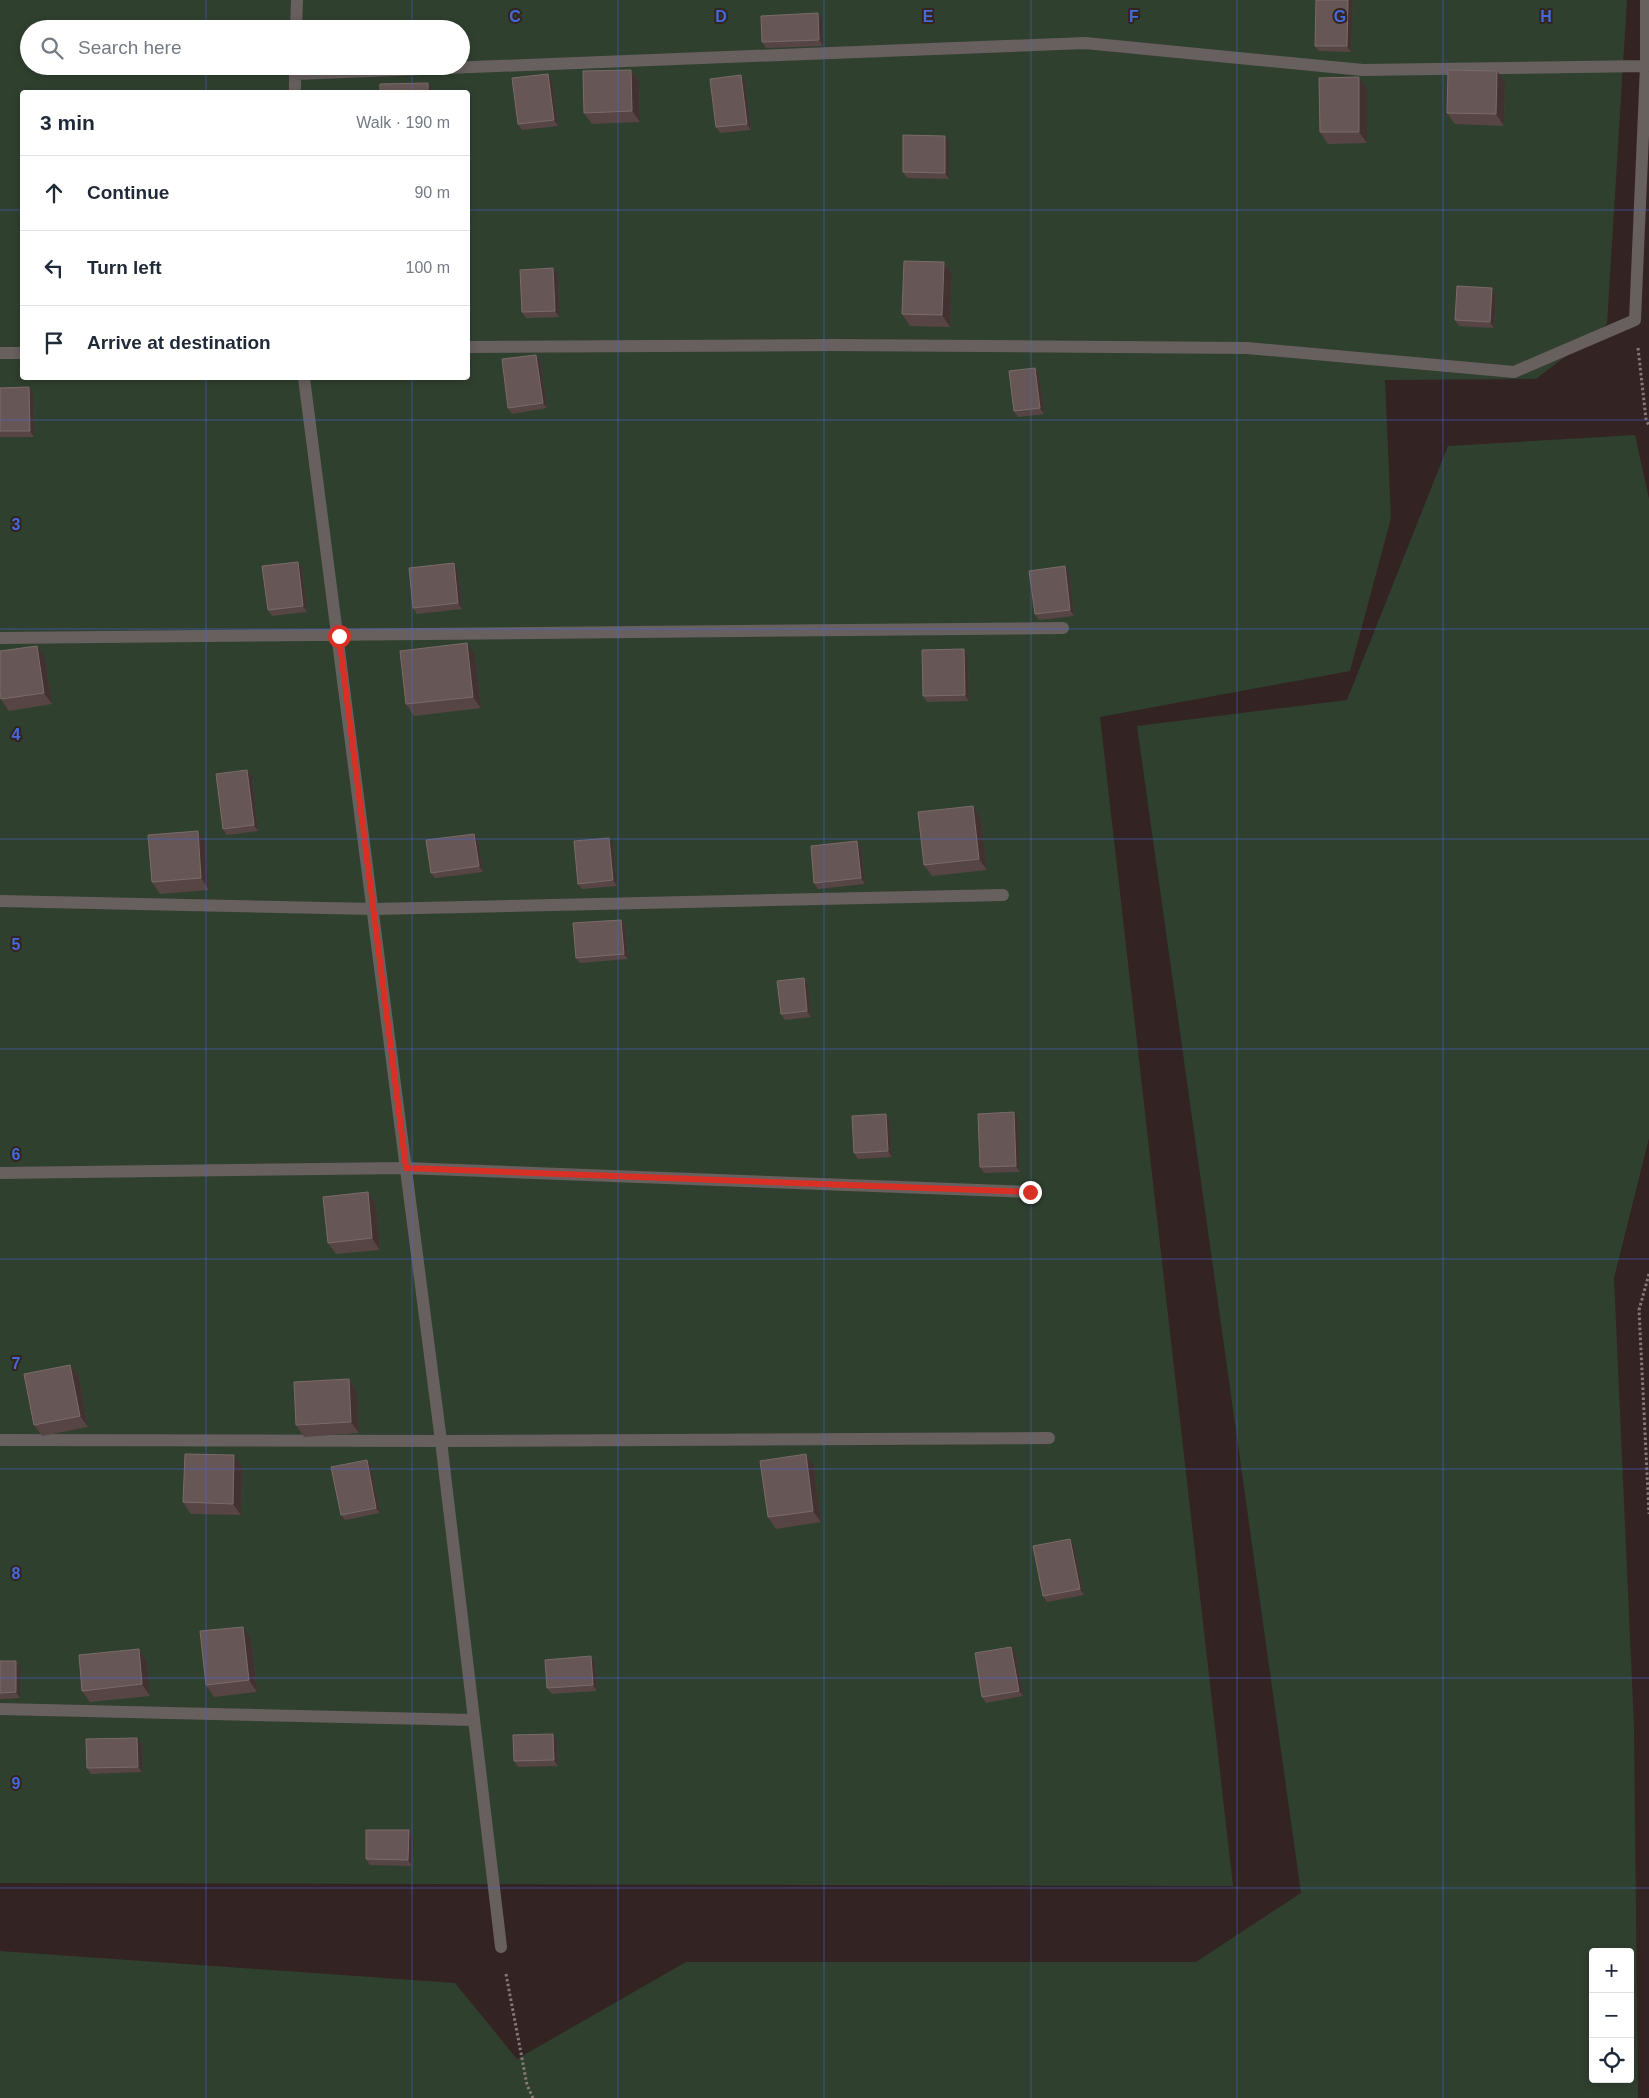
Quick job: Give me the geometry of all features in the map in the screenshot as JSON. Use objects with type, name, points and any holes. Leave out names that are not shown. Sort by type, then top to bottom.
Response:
[{"type":"street","points":[[296,20],[297,0]]},
{"type":"street","points":[[470,347],[842,345],[1247,348],[1514,372],[1635,320],[1646,66],[1646,0]]},
{"type":"street","points":[[470,64],[1085,43],[1363,70],[1646,66]]},
{"type":"street","points":[[295,75],[295,90]]},
{"type":"street","points":[[0,353],[20,353]]},
{"type":"street","points":[[304,380],[339,636],[441,1441],[501,1947]]},
{"type":"street","points":[[0,638],[1063,628]]},
{"type":"street","points":[[0,902],[374,909],[1003,895]]},
{"type":"street","points":[[0,1172],[406,1168],[1030,1192]]},
{"type":"street","points":[[0,1440],[441,1441],[1049,1438]]},
{"type":"street","points":[[0,1709],[474,1720]]},
{"type":"path","points":[[1635,320],[1646,419],[1649,426]]},
{"type":"path","points":[[1649,1274],[1639,1310],[1649,1514]]},
{"type":"path","points":[[501,1947],[527,2085],[533,2098]]},
{"type":"green space","points":[[0,0],[1627,0],[1607,324],[1536,379],[1385,380],[1391,518],[1350,671],[1100,717],[1233,1886],[0,1883]]},
{"type":"green space","points":[[1635,435],[1649,499],[1649,1138],[1614,1278],[1634,1727],[1638,2098],[0,2098],[0,1951],[455,1983],[517,2059],[686,1962],[1196,1962],[1301,1893],[1137,726],[1347,700],[1448,446]]},
{"type":"building","points":[[1316,0],[1348,0],[1347,46],[1315,46]]},
{"type":"building","points":[[818,13],[819,40],[762,42],[761,16]]},
{"type":"building","points":[[631,70],[632,111],[584,113],[583,71]]},
{"type":"building","points":[[1448,70],[1497,71],[1496,114],[1447,113]]},
{"type":"building","points":[[548,74],[554,120],[518,124],[512,78]]},
{"type":"building","points":[[741,75],[747,124],[716,127],[710,79]]},
{"type":"building","points":[[1359,77],[1359,132],[1320,132],[1319,78]]},
{"type":"building","points":[[428,83],[428,90],[380,90],[380,84]]},
{"type":"building","points":[[903,135],[945,136],[945,173],[903,172]]},
{"type":"building","points":[[904,261],[944,262],[942,315],[902,314]]},
{"type":"building","points":[[553,268],[555,311],[522,312],[520,270]]},
{"type":"building","points":[[1457,286],[1492,288],[1490,322],[1455,320]]},
{"type":"building","points":[[536,355],[543,403],[508,408],[502,359]]},
{"type":"building","points":[[1035,368],[1040,408],[1014,411],[1009,371]]},
{"type":"building","points":[[29,387],[30,431],[0,431],[0,388]]},
{"type":"building","points":[[298,562],[303,606],[268,610],[262,566]]},
{"type":"building","points":[[454,563],[458,603],[413,608],[409,568]]},
{"type":"building","points":[[1065,566],[1070,610],[1035,614],[1029,571]]},
{"type":"building","points":[[467,643],[473,697],[406,704],[400,651]]},
{"type":"building","points":[[37,646],[44,693],[1,699],[0,651]]},
{"type":"building","points":[[964,649],[965,695],[923,696],[922,650]]},
{"type":"building","points":[[247,770],[254,825],[223,829],[216,774]]},
{"type":"building","points":[[973,806],[979,859],[924,865],[918,812]]},
{"type":"building","points":[[198,831],[201,878],[152,882],[148,835]]},
{"type":"building","points":[[474,834],[479,866],[431,873],[426,840]]},
{"type":"building","points":[[609,838],[613,880],[578,884],[574,841]]},
{"type":"building","points":[[857,841],[861,878],[814,883],[811,846]]},
{"type":"building","points":[[621,920],[624,954],[576,958],[573,923]]},
{"type":"building","points":[[804,978],[807,1011],[781,1014],[777,981]]},
{"type":"building","points":[[1014,1112],[1016,1166],[980,1167],[978,1114]]},
{"type":"building","points":[[886,1114],[888,1151],[854,1153],[852,1116]]},
{"type":"building","points":[[368,1192],[372,1238],[328,1243],[323,1197]]},
{"type":"building","points":[[70,1365],[80,1416],[34,1425],[24,1374]]},
{"type":"building","points":[[349,1379],[351,1422],[296,1425],[294,1382]]},
{"type":"building","points":[[185,1454],[234,1455],[233,1504],[183,1502]]},
{"type":"building","points":[[806,1454],[813,1511],[768,1517],[760,1461]]},
{"type":"building","points":[[367,1460],[376,1508],[341,1515],[331,1467]]},
{"type":"building","points":[[1070,1539],[1080,1589],[1043,1596],[1033,1546]]},
{"type":"building","points":[[243,1627],[249,1680],[206,1685],[200,1631]]},
{"type":"building","points":[[1011,1647],[1019,1691],[982,1697],[975,1653]]},
{"type":"building","points":[[139,1649],[142,1684],[82,1691],[79,1655]]},
{"type":"building","points":[[591,1656],[593,1685],[547,1688],[545,1660]]},
{"type":"building","points":[[0,1661],[16,1661],[16,1692],[0,1693]]},
{"type":"building","points":[[553,1734],[554,1760],[514,1761],[513,1735]]},
{"type":"building","points":[[137,1738],[138,1767],[87,1768],[86,1739]]},
{"type":"building","points":[[366,1830],[409,1830],[408,1860],[366,1859]]},
{"type":"route","points":[[339,636],[406,1168],[1030,1192]]}]
